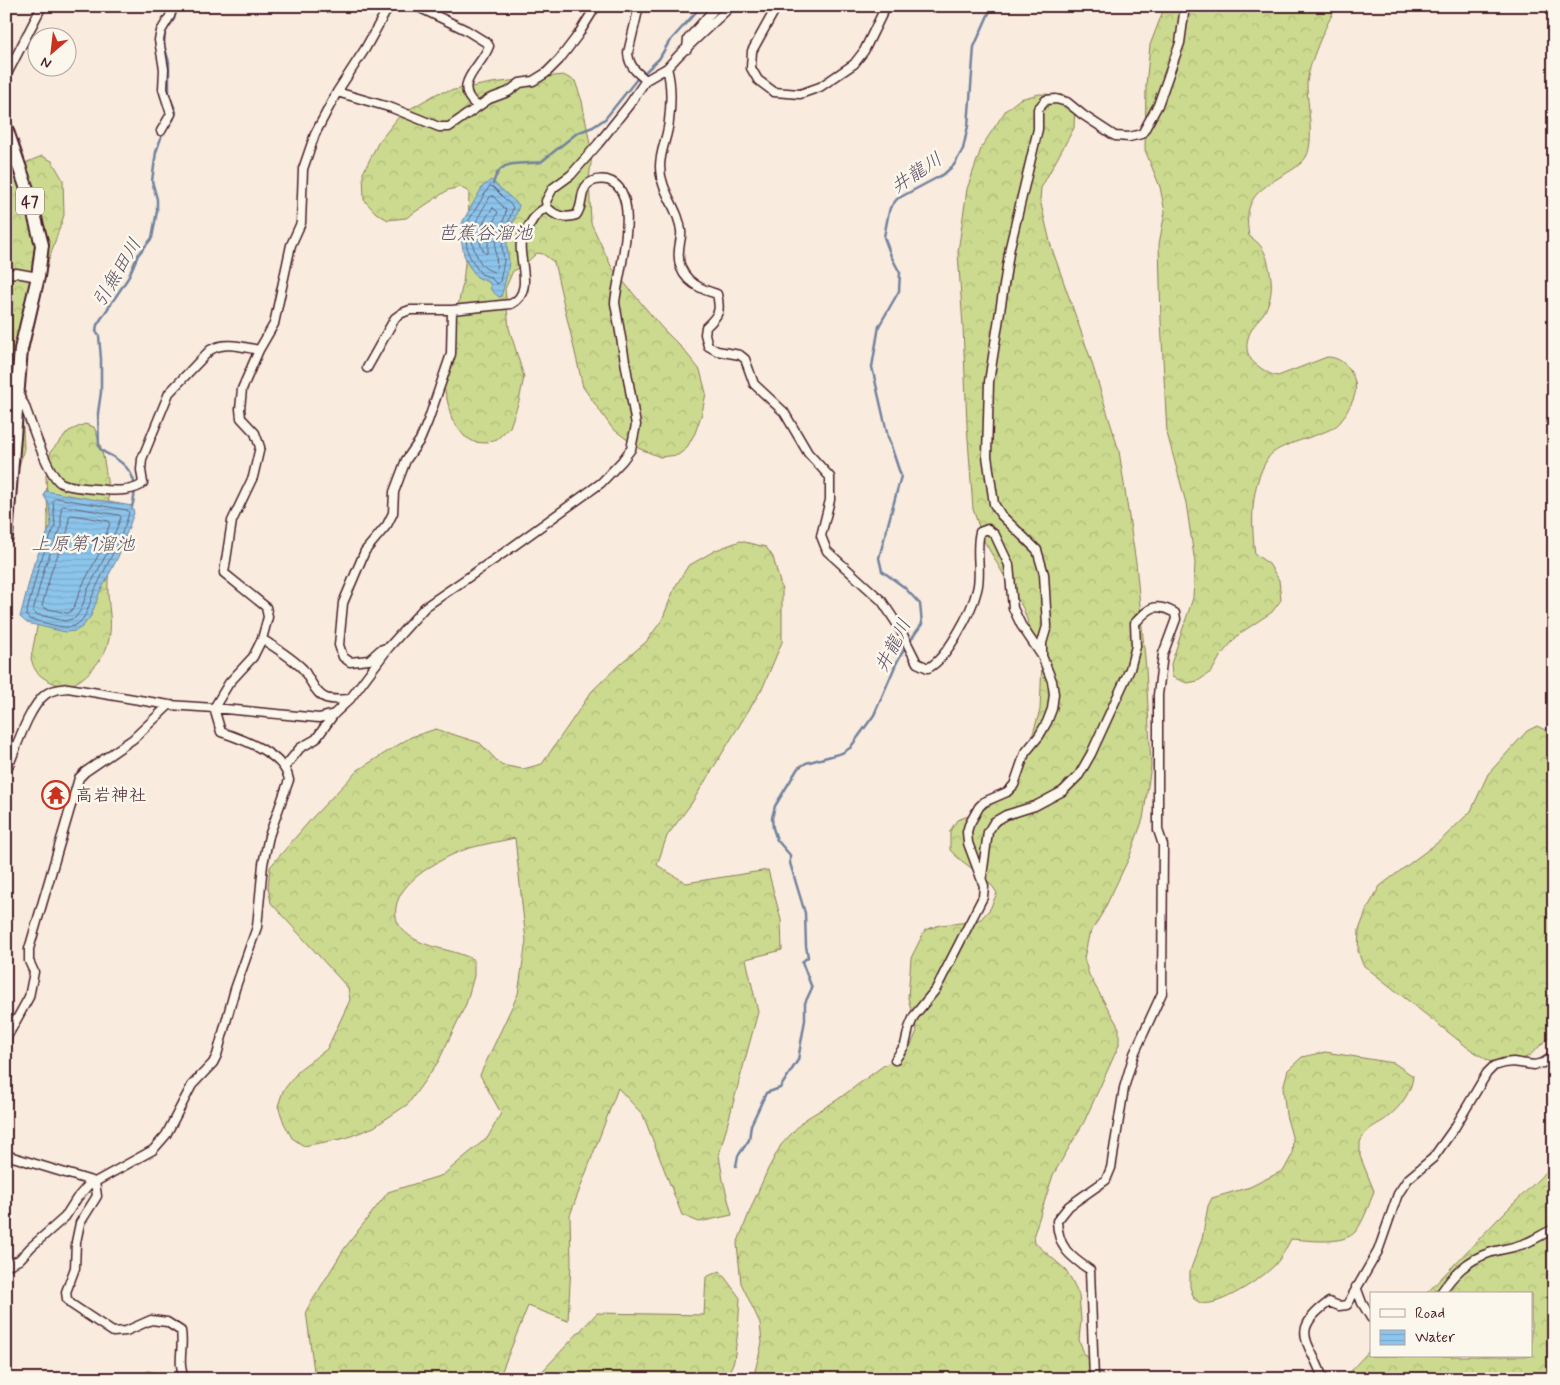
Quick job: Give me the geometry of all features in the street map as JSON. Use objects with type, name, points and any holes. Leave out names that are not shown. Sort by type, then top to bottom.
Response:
[{"type":"main road","name":"47","points":[[6,128],[29,195],[42,245],[38,277],[21,349],[6,537]]},
{"type":"street","points":[[6,76],[42,6]]},
{"type":"street","points":[[161,131],[172,114],[163,89],[164,68],[159,40],[161,30],[170,16],[173,6]]},
{"type":"street","points":[[6,1266],[19,1260],[65,1217],[80,1193],[93,1182],[153,1150],[166,1134],[192,1085],[213,1063],[217,1055],[235,989],[257,928],[263,864],[269,836],[289,780],[288,774],[271,755],[254,744],[221,732],[214,708],[229,683],[253,657],[262,638],[268,617],[266,607],[224,573],[232,521],[253,477],[260,447],[255,433],[241,418],[242,389],[258,350],[274,324],[291,245],[301,223],[303,169],[315,134],[336,92],[365,49],[389,6]]},
{"type":"street","points":[[416,6],[466,30],[489,46],[473,70],[467,86],[466,94],[476,106]]},
{"type":"street","points":[[336,92],[392,108],[444,127],[455,124],[476,106],[508,92],[520,83],[533,81],[546,73],[559,60],[578,35],[596,6]]},
{"type":"street","points":[[639,6],[628,52],[628,60],[634,70],[646,80]]},
{"type":"street","points":[[687,48],[688,39],[717,6]]},
{"type":"street","points":[[284,768],[300,748],[316,740],[334,714],[350,699],[389,647],[425,607],[600,483],[631,449],[636,425],[615,303],[616,288],[623,263],[626,229],[625,202],[621,190],[615,184],[601,179],[593,181],[583,192],[582,207],[576,215],[571,217],[556,215],[547,207],[546,201],[553,188],[571,175],[630,105],[646,80],[667,68],[731,6]]},
{"type":"street","points":[[777,6],[752,52],[751,68],[758,80],[774,92],[800,94],[820,88],[854,64],[864,51],[886,6]]},
{"type":"street","points":[[1042,656],[1042,643],[1047,626],[1044,574],[1037,550],[1001,515],[994,504],[987,456],[989,382],[1010,248],[1038,129],[1038,109],[1046,100],[1056,99],[1067,102],[1083,116],[1115,136],[1129,137],[1142,134],[1158,105],[1180,43],[1184,6]]},
{"type":"street","points":[[667,68],[671,84],[669,121],[660,165],[661,183],[681,231],[678,251],[679,263],[690,282],[703,290],[717,294],[720,308],[716,318],[706,326],[705,334],[708,346],[717,351],[740,355],[745,359],[754,384],[784,412],[808,453],[830,477],[830,500],[821,536],[827,551],[882,601],[899,627],[917,664],[928,668],[935,665],[943,656],[966,618],[978,589],[977,541],[980,532],[988,529],[995,535],[1009,565],[1013,608],[1020,625],[1042,656],[1052,681],[1054,694],[1052,709],[1039,736],[1025,753],[1014,785],[1007,792],[984,802],[979,807],[967,832],[968,843],[984,886],[983,897],[936,989],[914,1016],[905,1045],[895,1060]]},
{"type":"street","points":[[367,368],[395,318],[402,313],[410,310],[452,310],[516,302],[520,297],[524,278],[521,242],[536,215],[547,207]]},
{"type":"street","points":[[6,274],[16,273],[38,277]]},
{"type":"street","points":[[389,647],[380,650],[374,657],[368,660],[350,662],[343,657],[339,646],[343,603],[365,551],[387,525],[393,513],[394,492],[406,460],[420,440],[428,421],[451,354],[452,310]]},
{"type":"street","points":[[16,394],[24,404],[51,472],[60,482],[67,485],[110,490],[135,488],[141,486],[144,479],[141,470],[142,459],[169,393],[210,350],[217,346],[225,344],[258,350]]},
{"type":"street","points":[[981,878],[988,832],[994,822],[1006,815],[1035,806],[1063,791],[1079,775],[1091,754],[1130,669],[1136,646],[1135,623],[1147,610],[1158,607],[1164,607],[1175,613],[1176,618],[1163,654],[1158,695],[1158,830],[1163,845],[1162,992],[1134,1054],[1124,1088],[1110,1168],[1106,1180],[1069,1206],[1056,1221],[1057,1231],[1064,1249],[1075,1260],[1090,1270],[1094,1379]]},
{"type":"street","points":[[262,638],[304,670],[317,693],[322,697],[330,700],[350,699]]},
{"type":"street","points":[[6,772],[31,713],[39,700],[47,693],[56,689],[68,688],[169,705],[319,718],[334,714]]},
{"type":"street","points":[[6,1043],[7,1037],[29,997],[34,972],[29,961],[29,949],[79,778],[133,739],[169,705]]},
{"type":"street","points":[[1323,1379],[1305,1334],[1306,1324],[1318,1310],[1329,1302],[1339,1306],[1346,1305],[1378,1250],[1398,1194],[1408,1179],[1433,1158],[1455,1127],[1487,1073],[1494,1066],[1513,1062],[1534,1065],[1543,1063],[1554,1056]]},
{"type":"street","points":[[6,1155],[93,1182]]},
{"type":"street","points":[[93,1182],[97,1196],[80,1223],[76,1242],[76,1268],[66,1292],[67,1299],[71,1304],[112,1332],[126,1330],[151,1320],[166,1322],[181,1331],[180,1364],[184,1379]]},
{"type":"street","points":[[1441,1292],[1453,1275],[1468,1262],[1489,1253],[1527,1243],[1554,1229]]},
{"type":"street","points":[[1356,1286],[1362,1303],[1370,1316]]},
{"type":"green space","points":[[1165,6],[1337,6],[1318,44],[1310,67],[1307,85],[1310,142],[1306,157],[1297,167],[1259,192],[1250,205],[1248,214],[1249,236],[1262,247],[1269,269],[1271,287],[1268,304],[1249,334],[1247,351],[1253,362],[1272,375],[1278,376],[1330,357],[1342,362],[1349,369],[1356,386],[1355,395],[1345,416],[1336,426],[1320,434],[1280,448],[1268,458],[1258,481],[1253,505],[1255,554],[1269,564],[1279,580],[1281,600],[1272,612],[1239,634],[1221,655],[1212,671],[1198,681],[1187,683],[1172,677],[1171,664],[1193,598],[1195,563],[1186,503],[1167,433],[1159,244],[1165,212],[1160,187],[1145,150],[1146,86],[1150,45]]},
{"type":"green space","points":[[563,75],[575,81],[582,101],[592,155],[589,179],[591,223],[612,268],[700,370],[706,393],[702,413],[695,433],[686,449],[678,455],[660,457],[638,448],[612,428],[583,387],[554,262],[543,254],[537,253],[513,271],[505,289],[509,328],[524,377],[519,401],[510,427],[497,439],[485,443],[474,442],[464,436],[452,420],[444,387],[449,345],[463,283],[468,234],[469,192],[460,187],[448,190],[406,218],[388,220],[376,213],[364,200],[363,173],[378,143],[401,114],[438,93],[492,83]]},
{"type":"green space","points":[[1039,94],[1064,95],[1075,104],[1074,128],[1041,188],[1040,200],[1051,246],[1091,360],[1119,451],[1136,563],[1146,669],[1151,766],[1143,819],[1129,858],[1103,912],[1089,935],[1084,958],[1089,975],[1119,1028],[1119,1045],[1084,1122],[1053,1175],[1034,1234],[1035,1243],[1066,1270],[1079,1295],[1081,1320],[1079,1340],[1084,1353],[1106,1379],[753,1379],[762,1343],[760,1323],[741,1283],[737,1244],[753,1203],[781,1145],[804,1120],[837,1100],[883,1066],[904,1055],[911,1045],[917,1031],[908,998],[911,958],[925,930],[940,925],[971,922],[981,919],[990,909],[997,893],[981,875],[950,850],[950,831],[957,820],[977,813],[1005,794],[1023,767],[1040,710],[1042,662],[1023,608],[983,539],[973,509],[958,252],[967,189],[982,146],[1006,110],[1020,99]]},
{"type":"green space","points":[[42,156],[52,161],[63,180],[64,215],[49,259],[28,353],[22,412],[24,448],[18,470],[6,490],[6,184],[20,165]]},
{"type":"green space","points":[[85,424],[94,427],[103,455],[108,486],[110,518],[108,588],[110,631],[106,649],[94,668],[77,682],[67,686],[51,682],[41,676],[34,668],[31,658],[47,575],[48,517],[46,476],[51,451],[69,431]]},
{"type":"green space","points":[[740,541],[766,547],[773,557],[782,590],[782,642],[763,687],[691,804],[667,836],[657,865],[686,883],[768,870],[781,920],[782,950],[746,959],[758,1012],[719,1155],[732,1215],[699,1222],[682,1215],[643,1115],[618,1088],[570,1215],[571,1264],[568,1321],[528,1306],[501,1373],[516,1379],[315,1379],[306,1311],[344,1249],[388,1192],[443,1175],[488,1137],[501,1113],[480,1075],[518,994],[526,941],[515,838],[477,846],[456,853],[419,874],[404,889],[399,898],[396,907],[397,921],[402,929],[418,941],[474,960],[474,976],[466,1004],[438,1062],[408,1104],[374,1127],[346,1138],[304,1146],[292,1138],[278,1106],[283,1091],[300,1069],[327,1049],[350,1000],[348,988],[271,903],[268,887],[270,867],[313,817],[358,770],[411,737],[436,729],[480,743],[501,765],[523,769],[542,764],[592,691],[646,642],[662,620],[675,587],[688,566],[716,550]]},
{"type":"green space","points":[[1537,726],[1545,730],[1554,746],[1554,1033],[1529,1056],[1511,1064],[1495,1065],[1467,1047],[1363,965],[1358,951],[1359,930],[1367,909],[1380,886],[1441,840],[1471,811],[1488,774],[1527,731]]},
{"type":"green space","points":[[1325,1052],[1394,1063],[1413,1076],[1411,1087],[1402,1103],[1385,1120],[1370,1129],[1360,1142],[1360,1156],[1374,1191],[1366,1212],[1356,1231],[1350,1236],[1343,1239],[1325,1241],[1291,1239],[1277,1263],[1250,1284],[1218,1301],[1201,1303],[1194,1299],[1190,1287],[1190,1271],[1202,1239],[1208,1206],[1212,1198],[1250,1187],[1284,1170],[1292,1155],[1293,1140],[1286,1115],[1283,1088],[1288,1070],[1302,1057]]},
{"type":"green space","points":[[1554,1164],[1554,1379],[1345,1379],[1370,1350],[1370,1358],[1532,1358],[1532,1292],[1428,1292]]},
{"type":"green space","points":[[720,1271],[740,1298],[734,1361],[726,1379],[535,1379],[597,1313],[704,1315],[706,1277]]},
{"type":"green space","points":[[148,1371],[164,1375],[171,1379],[132,1379]]},
{"type":"water","name":"芭蕉谷溜池","points":[[491,180],[519,205],[507,242],[509,262],[501,297],[491,290],[490,283],[477,277],[469,266],[464,255],[460,233],[463,221],[483,186]]},
{"type":"water","name":"上原第1溜池","points":[[45,491],[132,506],[134,513],[118,557],[99,594],[91,616],[82,627],[75,631],[65,632],[27,623],[20,617],[34,563],[51,525],[49,504],[44,496]]},
{"type":"waterway","name":"引無田川","points":[[132,507],[135,485],[131,473],[122,463],[99,447],[98,413],[101,392],[101,359],[99,336],[96,331],[97,325],[128,278],[138,255],[152,238],[157,211],[157,199],[152,181],[156,152],[162,135],[173,120],[176,112],[169,95],[169,62],[164,45],[165,32],[174,19],[178,6]]},
{"type":"waterway","points":[[644,73],[659,59],[669,42],[700,6]]},
{"type":"waterway","name":"井龍川","points":[[736,1166],[738,1156],[749,1140],[751,1125],[766,1093],[780,1088],[798,1060],[805,1020],[805,1003],[812,988],[802,962],[808,957],[805,913],[790,863],[790,855],[777,840],[773,828],[772,818],[775,806],[798,768],[806,763],[842,753],[850,748],[874,715],[896,664],[922,624],[920,604],[904,587],[882,571],[879,558],[901,476],[888,437],[872,367],[879,326],[899,291],[900,273],[884,237],[890,208],[897,199],[944,174],[954,165],[963,149],[968,126],[974,47],[992,6]]},
{"type":"waterway","points":[[493,184],[496,175],[506,166],[541,162],[577,133],[593,127],[605,119],[637,79]]},
{"type":"place","name":"高岩神社","points":[[56,795]]}]
